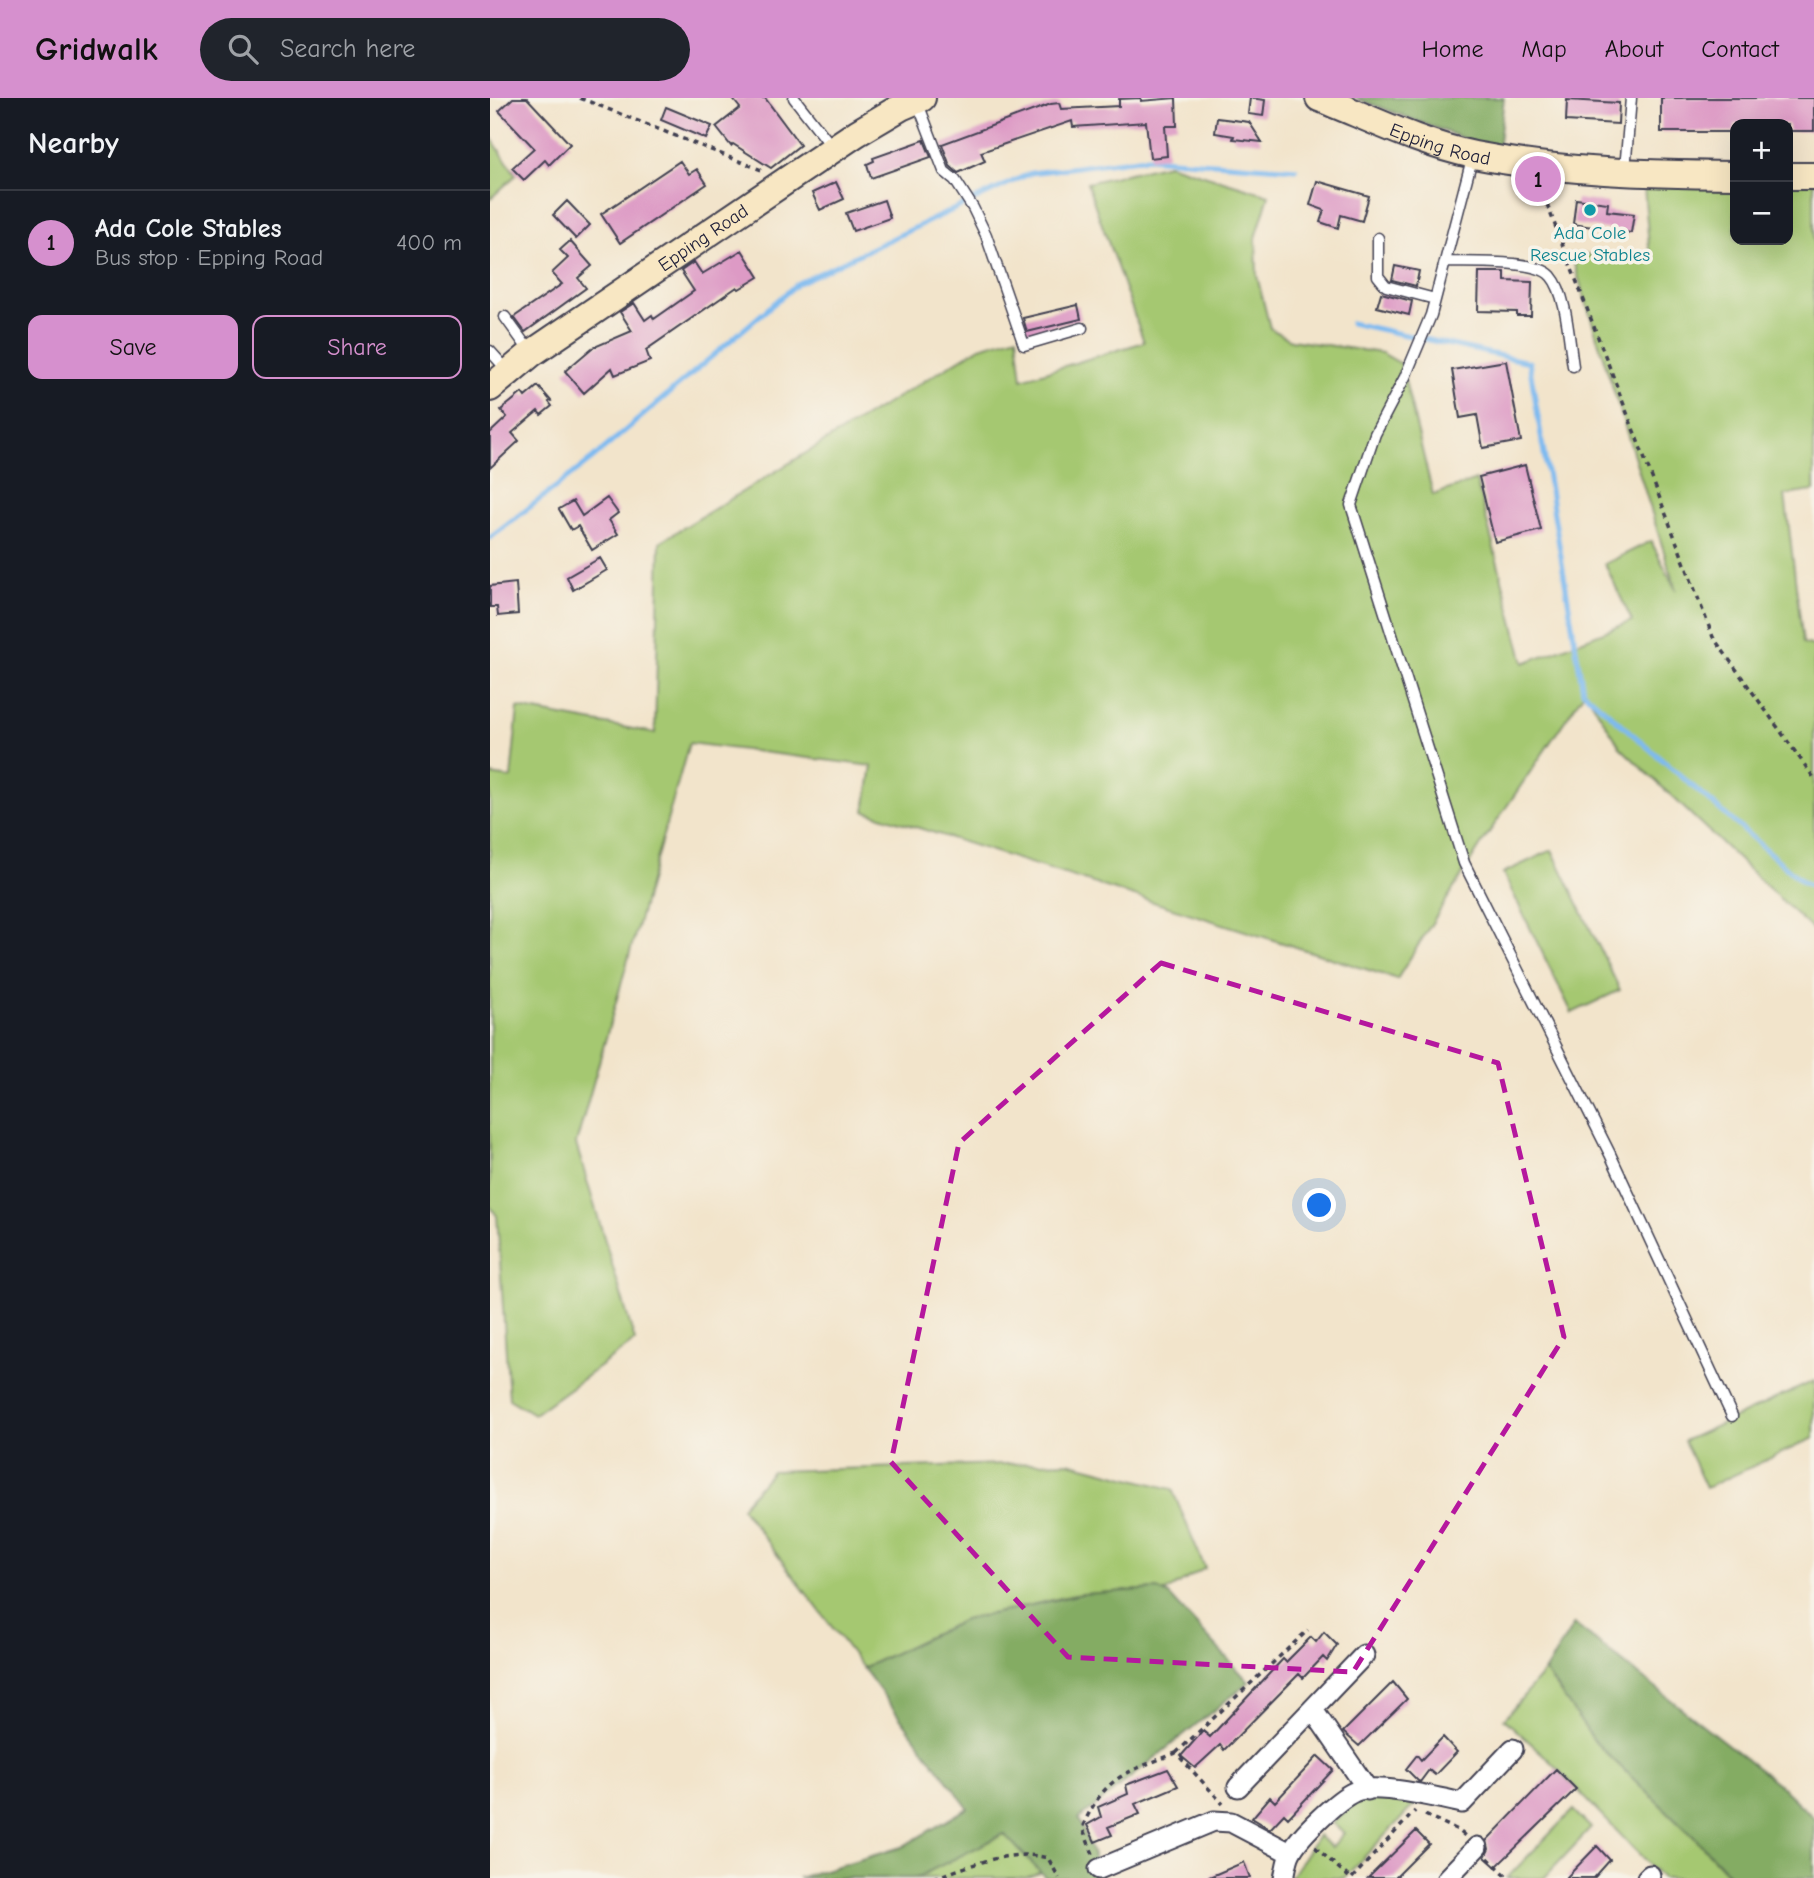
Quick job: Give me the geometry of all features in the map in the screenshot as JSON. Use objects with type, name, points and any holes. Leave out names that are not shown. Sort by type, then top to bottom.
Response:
[{"type":"main road","name":"Epping Road","points":[[1319,98],[1433,143],[1473,154],[1625,174],[1730,175]]},
{"type":"main road","name":"Epping Road","points":[[499,379],[532,353],[787,180],[901,107],[919,99]]},
{"type":"main road","points":[[1793,176],[1814,176]]},
{"type":"street","points":[[1238,1787],[1364,1656]]},
{"type":"street","points":[[1313,1710],[1367,1790]]},
{"type":"street","points":[[1284,1878],[1290,1853],[1303,1836],[1319,1819],[1355,1791],[1391,1789],[1462,1803],[1513,1749]]},
{"type":"street","points":[[1099,1869],[1214,1821],[1231,1822],[1290,1853]]},
{"type":"street","points":[[1447,1878],[1477,1847]]},
{"type":"lane","points":[[793,98],[834,149]]},
{"type":"lane","points":[[1625,174],[1630,98]]},
{"type":"lane","points":[[919,99],[944,172],[955,180],[986,235],[1024,345],[1082,328]]},
{"type":"lane","points":[[1473,154],[1435,299],[1405,377],[1374,434],[1351,505],[1464,863],[1611,1154],[1732,1416]]},
{"type":"lane","points":[[1378,238],[1378,276],[1381,281],[1386,286],[1435,299]]},
{"type":"lane","points":[[1445,262],[1530,266],[1545,271],[1553,278],[1561,296],[1573,366]]},
{"type":"lane","points":[[505,317],[532,353]]},
{"type":"lane","points":[[490,351],[499,379]]},
{"type":"path","points":[[580,98],[787,180]]},
{"type":"path","points":[[1531,163],[1713,637],[1814,778]]},
{"type":"path","points":[[1088,1844],[1082,1828],[1093,1804],[1118,1776],[1176,1754],[1308,1630]]},
{"type":"path","points":[[1176,1754],[1227,1808],[1231,1822]]},
{"type":"path","points":[[1303,1836],[1351,1878],[1428,1796]]},
{"type":"path","points":[[934,1878],[991,1859],[1029,1853],[1048,1858],[1059,1878]]},
{"type":"highlighted area","points":[[1161,963],[1498,1063],[1564,1337],[1353,1672],[1068,1657],[891,1462],[959,1143]]},
{"type":"green space","points":[[1355,98],[1504,98],[1498,151]]},
{"type":"green space","points":[[490,136],[516,175],[490,199]]},
{"type":"green space","points":[[1168,164],[1269,195],[1256,238],[1257,276],[1270,328],[1291,340],[1382,353],[1401,364],[1433,495],[1476,480],[1524,663],[1632,621],[1605,564],[1651,541],[1676,590],[1571,254],[1650,259],[1643,174],[1730,175],[1730,245],[1793,245],[1793,177],[1814,179],[1814,491],[1785,495],[1803,643],[1814,646],[1814,931],[1621,748],[1585,691],[1482,843],[1397,979],[865,811],[872,766],[689,743],[576,1144],[635,1341],[534,1414],[509,1399],[497,1216],[490,1206],[490,775],[511,778],[518,708],[655,733],[660,542],[980,347],[1017,336],[1022,379],[1144,342],[1087,183]]},
{"type":"green space","points":[[1552,850],[1620,990],[1572,1013],[1503,873]]},
{"type":"green space","points":[[1814,1381],[1814,1438],[1706,1488],[1684,1441]]},
{"type":"green space","points":[[1068,1462],[1172,1489],[1205,1568],[1165,1592],[1155,1589],[1074,1595],[964,1620],[863,1668],[741,1507],[772,1471]]},
{"type":"green space","points":[[1157,1589],[1169,1595],[1249,1682],[1079,1819],[1102,1878],[1046,1878],[1004,1834],[916,1878],[798,1878],[902,1847],[968,1808],[863,1668],[964,1620],[1082,1594]]},
{"type":"green space","points":[[1574,1624],[1778,1784],[1814,1818],[1814,1878],[1733,1878],[1596,1743],[1545,1671]]},
{"type":"green space","points":[[1545,1671],[1596,1743],[1693,1836],[1732,1878],[1662,1878],[1546,1757],[1504,1719]]},
{"type":"green space","points":[[1373,1794],[1417,1802],[1344,1878],[1290,1878],[1318,1836],[1332,1847],[1344,1833],[1332,1823],[1360,1798]]},
{"type":"green space","points":[[968,1808],[1004,1834],[1042,1872],[1025,1878],[798,1878],[902,1847]]},
{"type":"green space","points":[[1573,1810],[1591,1828],[1544,1878],[1507,1878]]},
{"type":"building","points":[[513,98],[527,98],[570,144],[549,165],[545,160],[524,180],[512,168],[534,148],[499,111]]},
{"type":"building","points":[[732,98],[765,98],[800,145],[771,168],[733,144],[731,146],[716,127],[740,108]]},
{"type":"building","points":[[1141,98],[1141,101],[1176,98],[1177,126],[1165,126],[1167,156],[1150,158],[1146,122],[1073,127],[1072,121],[981,152],[985,161],[958,173],[950,166],[942,144],[1051,104],[1059,103],[1061,109],[1119,106],[1119,99]]},
{"type":"building","points":[[1250,98],[1265,100],[1263,116],[1248,114]]},
{"type":"building","points":[[1661,98],[1814,98],[1814,131],[1793,131],[1793,119],[1730,119],[1730,132],[1661,132]]},
{"type":"building","points":[[1567,100],[1619,103],[1618,124],[1566,121]]},
{"type":"building","points":[[666,107],[712,126],[706,139],[661,120]]},
{"type":"building","points":[[1217,118],[1249,122],[1262,142],[1233,139],[1234,136],[1215,133]]},
{"type":"building","points":[[924,140],[931,157],[871,178],[867,164],[874,161],[873,158]]},
{"type":"building","points":[[680,161],[689,174],[697,169],[707,184],[620,243],[601,214]]},
{"type":"building","points":[[1317,181],[1369,196],[1362,221],[1341,215],[1338,228],[1320,222],[1324,210],[1310,205]]},
{"type":"building","points":[[836,182],[844,199],[820,210],[812,193]]},
{"type":"building","points":[[1576,199],[1608,203],[1607,211],[1634,214],[1631,233],[1573,224]]},
{"type":"building","points":[[884,200],[890,218],[853,231],[846,213]]},
{"type":"building","points":[[567,201],[590,225],[576,239],[553,215]]},
{"type":"building","points":[[570,241],[592,266],[578,278],[586,288],[525,332],[514,317],[562,284],[552,273],[568,258],[560,250]]},
{"type":"building","points":[[742,250],[759,277],[739,289],[737,287],[646,350],[650,361],[615,375],[612,368],[584,393],[565,371],[592,348],[632,331],[620,312],[634,303],[645,320],[652,315],[654,319],[694,291],[681,271],[694,262],[702,274]]},
{"type":"building","points":[[1395,266],[1419,271],[1416,286],[1392,280]]},
{"type":"building","points":[[1479,272],[1505,272],[1505,281],[1532,282],[1531,316],[1517,316],[1517,312],[1478,311]]},
{"type":"building","points":[[1381,293],[1412,301],[1409,315],[1377,307]]},
{"type":"building","points":[[1078,305],[1081,319],[1027,332],[1023,318]]},
{"type":"building","points":[[1506,361],[1521,441],[1483,448],[1477,415],[1460,418],[1452,370]]},
{"type":"building","points":[[538,386],[552,406],[541,415],[538,411],[512,433],[519,441],[490,468],[490,433],[507,417],[501,410],[522,393],[525,397]]},
{"type":"building","points":[[1525,465],[1541,530],[1495,542],[1479,477]]},
{"type":"building","points":[[607,498],[618,513],[609,520],[618,534],[592,550],[578,526],[571,530],[559,509],[573,501],[582,516]]},
{"type":"building","points":[[600,558],[607,570],[573,590],[567,577]]},
{"type":"building","points":[[516,583],[518,614],[498,616],[497,607],[490,607],[490,586]]},
{"type":"building","points":[[1324,1632],[1337,1645],[1327,1661],[1323,1657],[1303,1678],[1299,1674],[1224,1750],[1220,1745],[1195,1768],[1181,1756],[1203,1731],[1210,1737],[1283,1659],[1286,1662],[1311,1637],[1316,1642]]},
{"type":"building","points":[[1393,1682],[1407,1699],[1359,1746],[1343,1732]]},
{"type":"building","points":[[1443,1737],[1457,1752],[1435,1775],[1429,1770],[1420,1782],[1418,1781],[1406,1769],[1417,1755],[1421,1760]]},
{"type":"building","points":[[1318,1756],[1333,1770],[1288,1818],[1284,1814],[1270,1829],[1252,1818],[1270,1797],[1275,1802]]},
{"type":"building","points":[[1168,1769],[1178,1786],[1135,1804],[1140,1814],[1108,1827],[1112,1835],[1095,1842],[1087,1825],[1101,1817],[1098,1807],[1128,1794],[1126,1785]]},
{"type":"building","points":[[1556,1769],[1576,1789],[1496,1867],[1485,1857],[1489,1849],[1487,1840]]},
{"type":"building","points":[[1416,1831],[1429,1844],[1395,1878],[1368,1878]]},
{"type":"building","points":[[1597,1846],[1610,1860],[1594,1878],[1566,1878]]},
{"type":"building","points":[[1244,1862],[1250,1878],[1207,1878]]},
{"type":"waterway","points":[[490,538],[592,459],[798,283],[1031,173],[1146,158],[1296,169]]},
{"type":"waterway","points":[[1351,323],[1529,362],[1583,691],[1803,882],[1814,887]]},
{"type":"place","name":"Ada Cole Stables","points":[[1538,179]]},
{"type":"place","name":"Ada Cole Rescue Stables","points":[[1590,210]]}]
